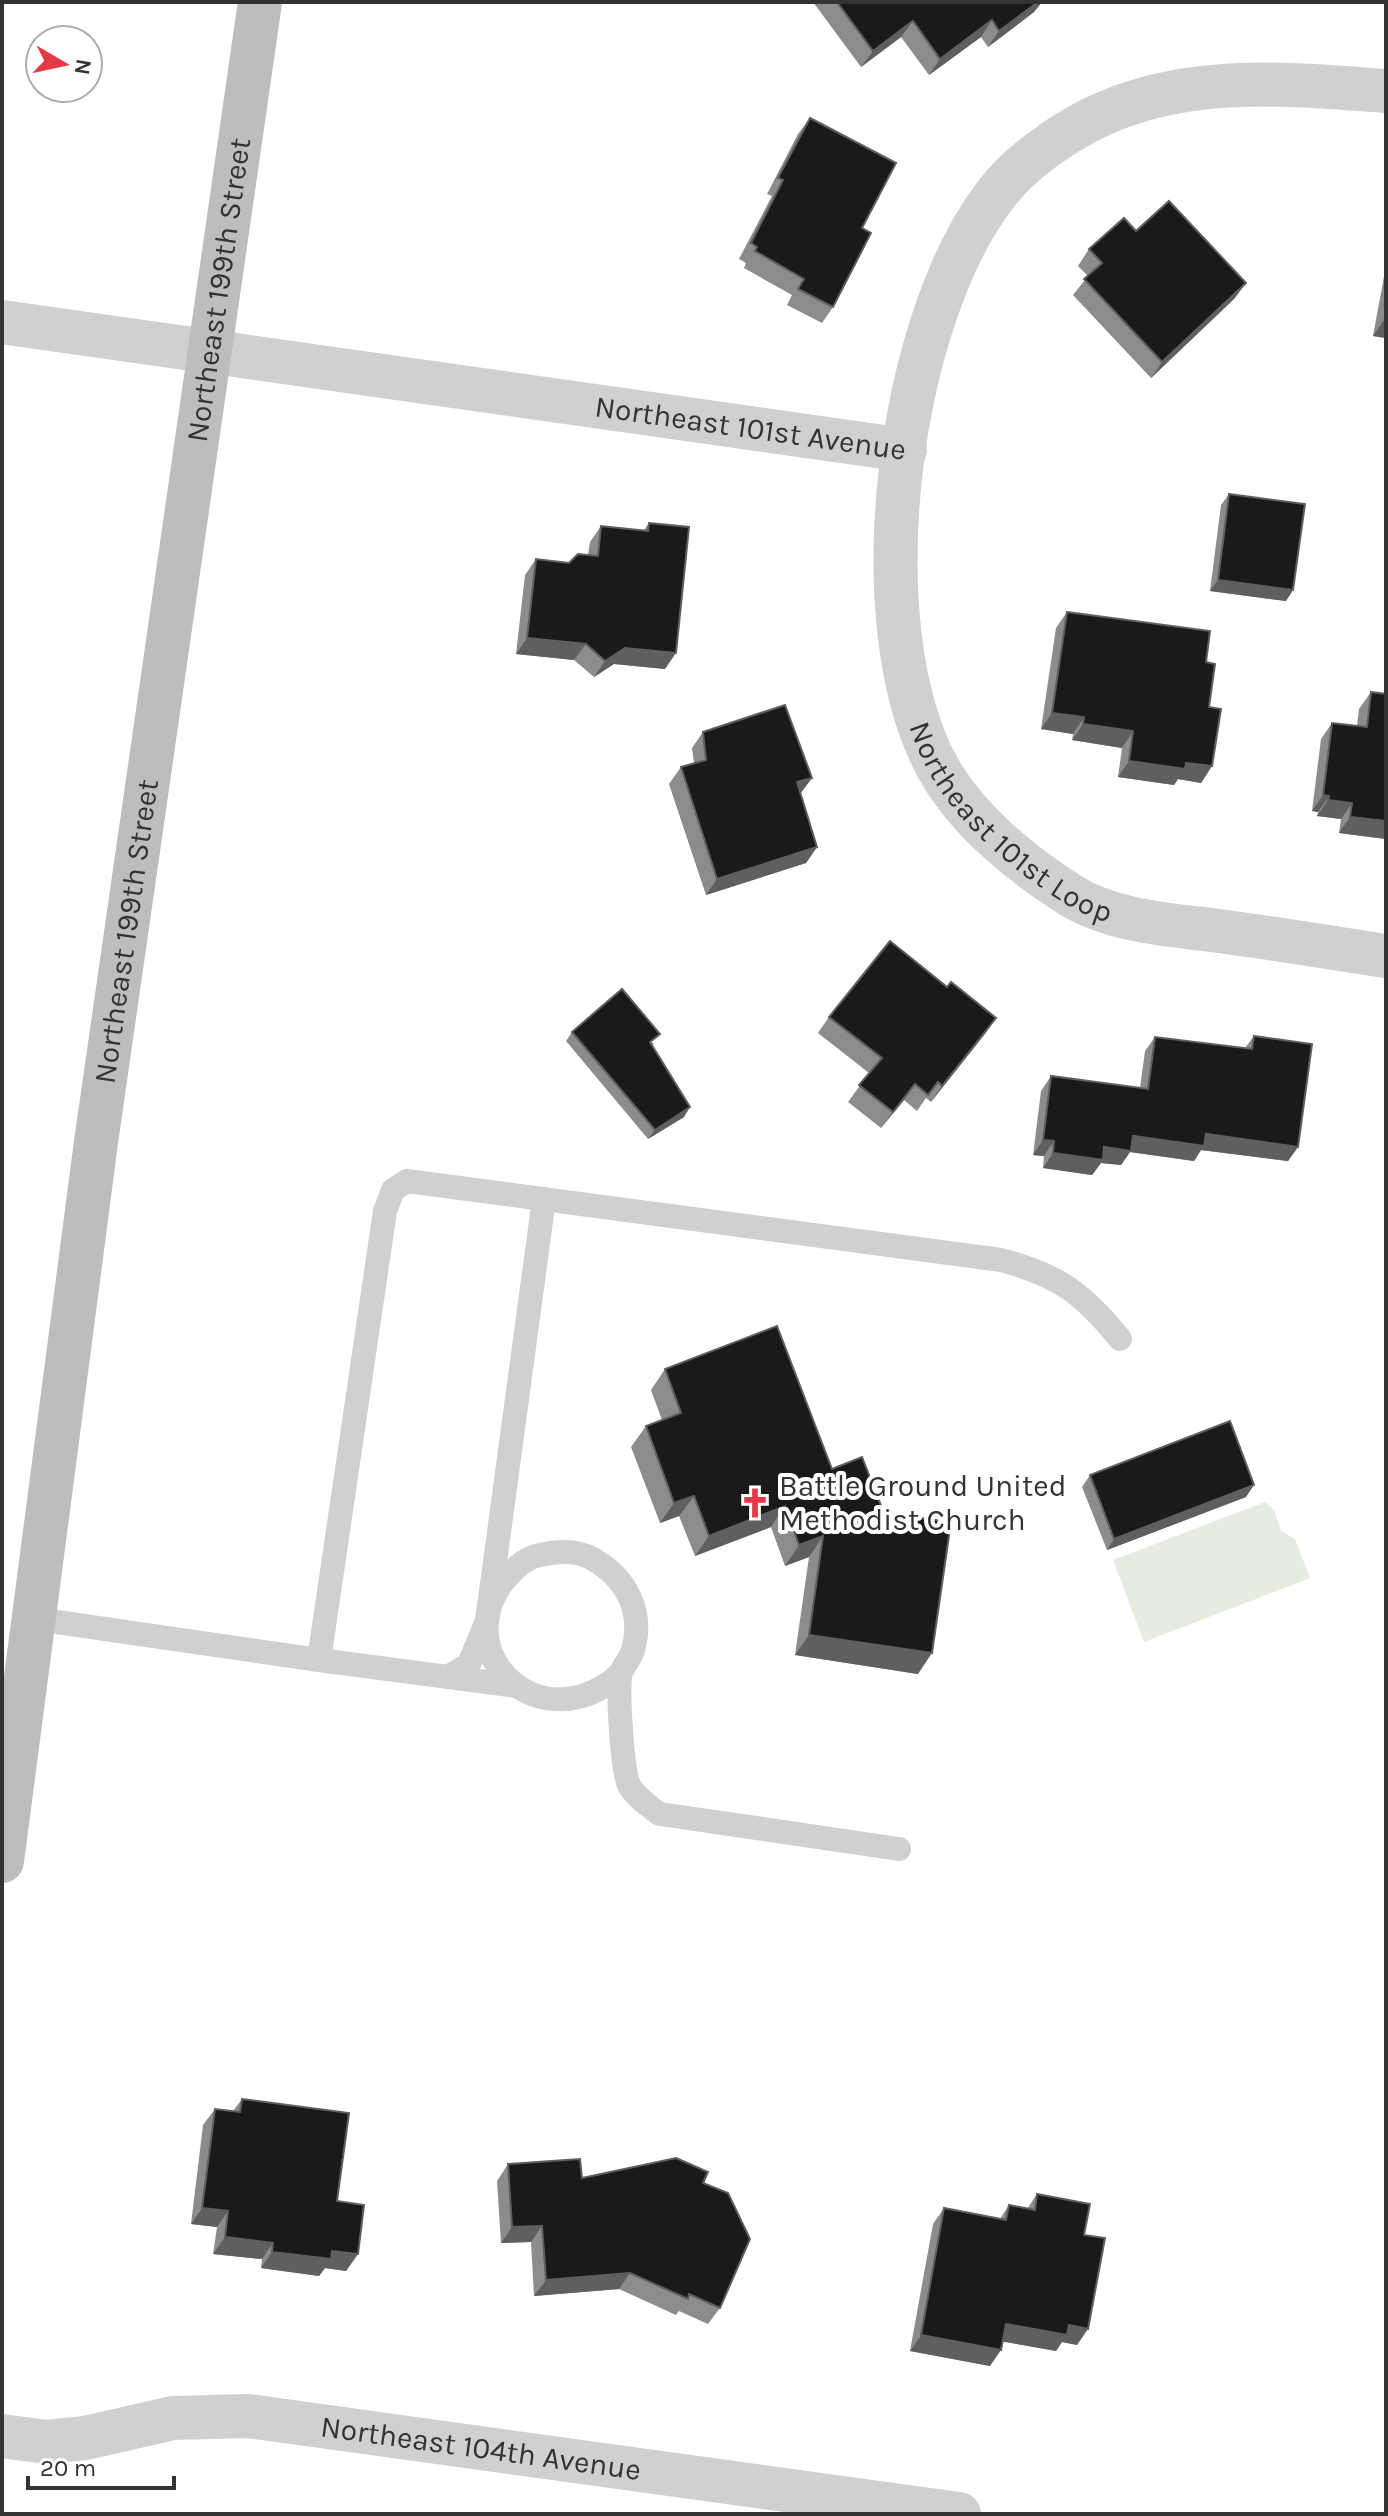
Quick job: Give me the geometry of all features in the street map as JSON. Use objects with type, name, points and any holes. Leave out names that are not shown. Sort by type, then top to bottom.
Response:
[{"type":"main road","name":"Northeast 199th Street","points":[[2,1861],[96,1142],[260,2]]},
{"type":"street","name":"Northeast 101st Avenue","points":[[2,322],[209,354],[905,450],[913,389],[931,320],[942,295],[996,194],[1037,154],[1091,119],[1161,92],[1237,83],[1386,91]]},
{"type":"street","name":"Northeast 101st Loop","points":[[905,450],[895,558],[897,635],[912,705],[938,769],[973,813],[1018,858],[1074,897],[1137,919],[1386,956]]},
{"type":"street","name":"Northeast 104th Avenue","points":[[2,2436],[47,2442],[85,2438],[173,2418],[248,2416],[959,2514]]},
{"type":"lane","points":[[319,1660],[385,1211],[393,1190],[407,1181],[1001,1260],[1036,1269],[1065,1283],[1093,1306],[1120,1339]]},
{"type":"lane","points":[[448,1677],[469,1664],[487,1621],[493,1596],[512,1570],[534,1556],[558,1551],[589,1556],[613,1572],[629,1592],[636,1618],[633,1651],[620,1674],[603,1690],[578,1700],[543,1700],[516,1686],[500,1669],[490,1648],[487,1621],[544,1199]]},
{"type":"lane","points":[[36,1619],[516,1686]]},
{"type":"lane","points":[[620,1674],[624,1762],[629,1786],[660,1814],[899,1849]]},
{"type":"shaded area","points":[[1265,1502],[1274,1510],[1281,1531],[1295,1539],[1310,1578],[1144,1642],[1113,1560]]},
{"type":"building","points":[[837,2],[1038,2],[999,31],[992,20],[940,59],[913,21],[873,51]]},
{"type":"building","points":[[810,118],[896,163],[862,228],[871,233],[833,307],[798,289],[804,279],[755,251],[757,247],[751,243],[783,180],[778,178]]},
{"type":"building","points":[[1169,201],[1246,283],[1162,362],[1084,279],[1102,263],[1089,249],[1124,218],[1136,231]]},
{"type":"building","points":[[1229,494],[1305,504],[1293,590],[1218,580]]},
{"type":"building","points":[[649,523],[689,527],[676,653],[625,648],[605,661],[586,644],[527,638],[536,559],[569,563],[578,554],[598,556],[601,526],[648,531]]},
{"type":"building","points":[[1067,612],[1210,631],[1206,662],[1215,664],[1209,707],[1221,709],[1212,766],[1186,763],[1185,769],[1129,761],[1133,731],[1083,724],[1084,717],[1052,713]]},
{"type":"building","points":[[1371,692],[1386,694],[1386,821],[1350,817],[1352,803],[1328,800],[1329,796],[1323,795],[1332,723],[1367,727]]},
{"type":"building","points":[[785,705],[812,778],[797,782],[817,847],[717,879],[681,767],[706,760],[703,732]]},
{"type":"building","points":[[890,941],[947,987],[951,982],[996,1018],[942,1086],[938,1082],[928,1095],[915,1084],[893,1112],[859,1085],[882,1058],[829,1017]]},
{"type":"building","points":[[622,989],[660,1034],[650,1042],[690,1107],[655,1130],[572,1032]]},
{"type":"building","points":[[1254,1036],[1312,1044],[1298,1147],[1206,1134],[1204,1146],[1133,1136],[1131,1151],[1104,1147],[1103,1160],[1053,1153],[1054,1141],[1043,1140],[1051,1076],[1148,1089],[1155,1037],[1252,1049]]},
{"type":"building","name":"Battle Ground United Methodist Church","points":[[777,1326],[832,1469],[862,1457],[884,1513],[951,1522],[932,1653],[809,1635],[823,1536],[799,1545],[785,1506],[709,1536],[694,1496],[674,1503],[646,1426],[681,1413],[665,1369]]},
{"type":"building","points":[[1230,1421],[1254,1485],[1114,1539],[1090,1475]]},
{"type":"building","points":[[242,2099],[349,2113],[337,2201],[364,2205],[358,2254],[332,2251],[331,2259],[272,2252],[273,2243],[225,2237],[228,2211],[202,2208],[215,2109],[240,2112]]},
{"type":"building","points":[[676,2158],[708,2172],[703,2183],[728,2193],[750,2239],[720,2308],[689,2294],[688,2299],[630,2273],[546,2280],[542,2226],[512,2227],[508,2164],[580,2159],[582,2178]]},
{"type":"building","points":[[1037,2194],[1090,2204],[1084,2235],[1105,2238],[1088,2329],[1069,2325],[1067,2335],[1006,2324],[1001,2350],[921,2335],[944,2208],[1006,2220],[1009,2205],[1035,2210]]},
{"type":"place","name":"Battle Ground United Methodist Church","points":[[755,1503]]}]
